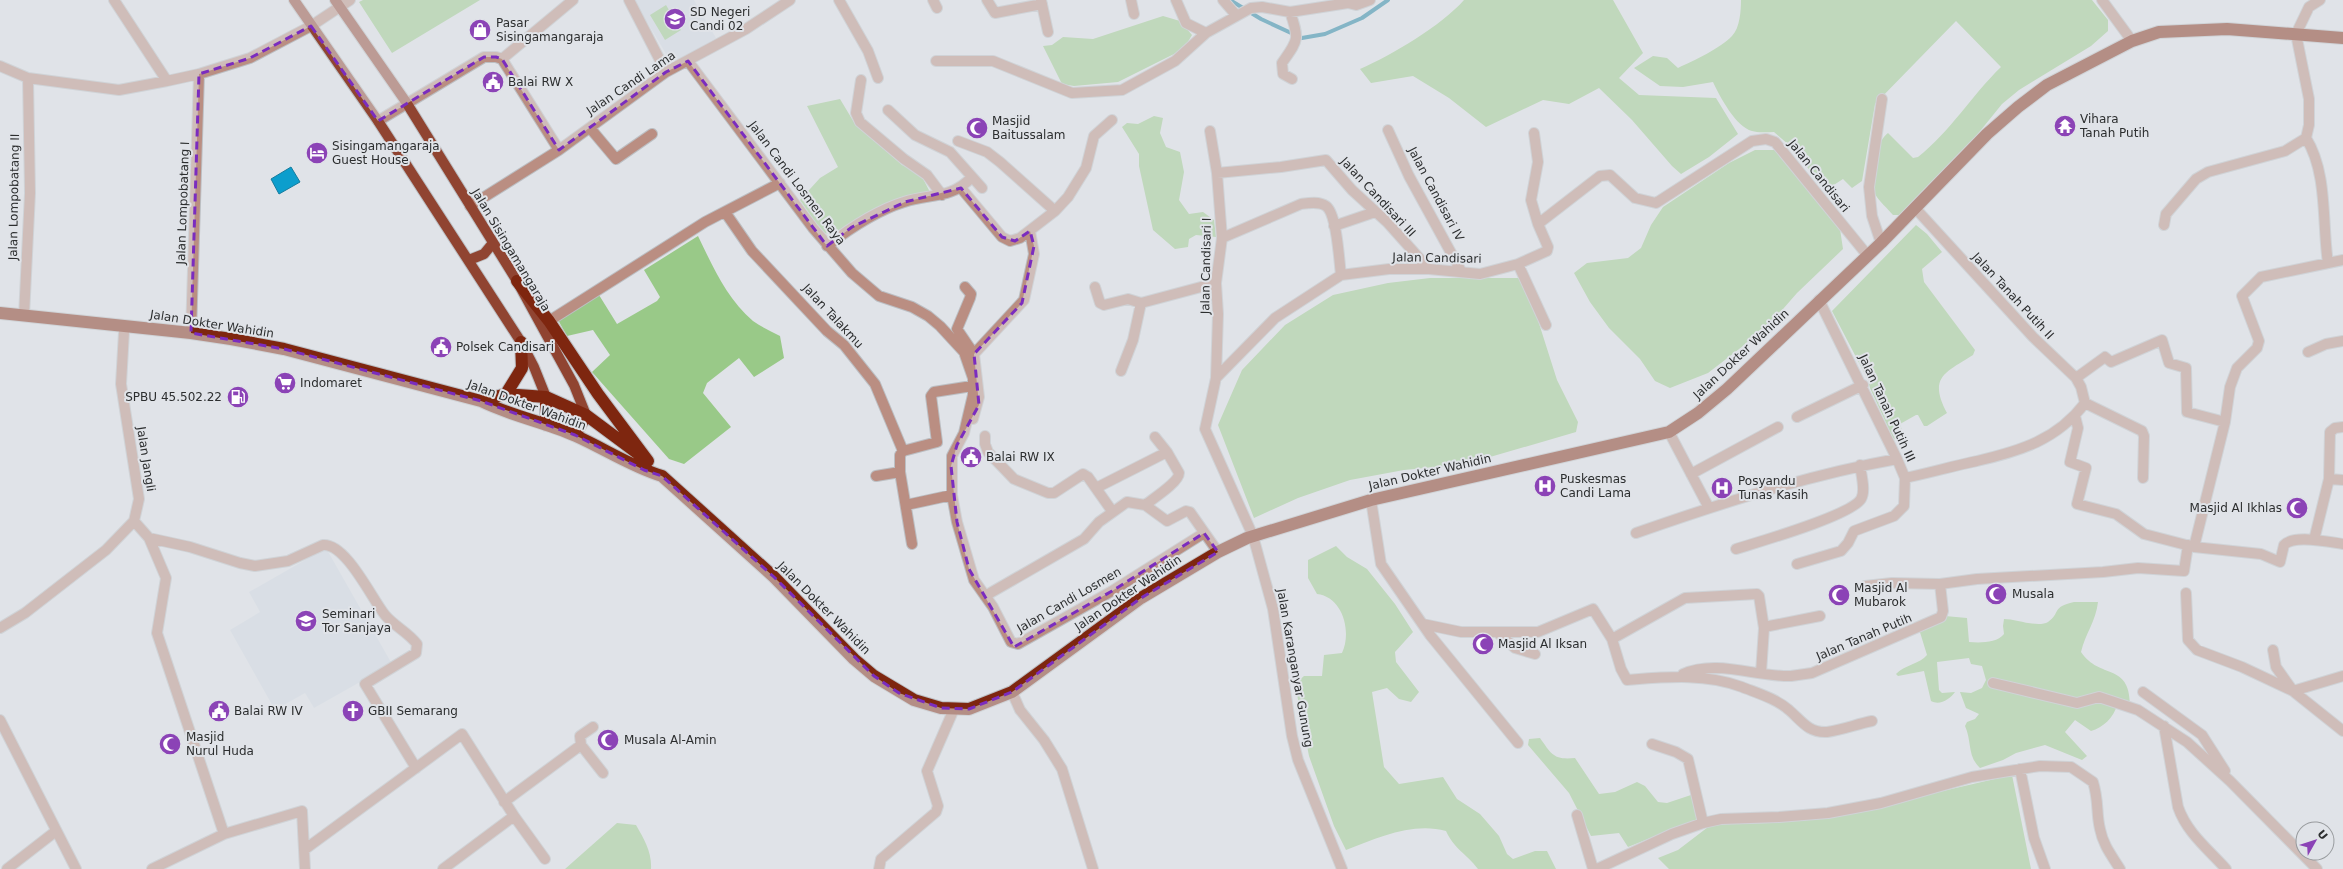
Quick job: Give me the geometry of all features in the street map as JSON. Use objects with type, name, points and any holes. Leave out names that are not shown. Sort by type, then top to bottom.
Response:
[{"type":"highway","name":"Jalan Dokter Wahidin","points":[[0,313],[191,332],[284,350],[481,401],[499,410],[575,435],[644,470],[662,476],[774,577],[854,659],[874,676],[914,700],[941,708],[969,709],[1012,692],[1141,598],[1218,552],[1253,536],[1371,500],[1669,432],[1715,400],[1819,300],[1882,243],[1987,134],[2018,107],[2047,86],[2132,41],[2159,32],[2203,29],[2343,38]]},
{"type":"highway","points":[[517,281],[548,321],[598,394],[648,461],[662,476]]},
{"type":"highway","points":[[506,394],[522,368],[521,342]]},
{"type":"highway","points":[[481,401],[506,394],[546,397],[586,415],[648,461]]},
{"type":"highway","points":[[546,397],[546,426]]},
{"type":"highway","points":[[575,435],[586,415]]},
{"type":"main road","points":[[294,0],[310,26],[378,122],[469,260],[521,342],[534,367],[546,397]]},
{"type":"main road","name":"Jalan Sisingamangaraja","points":[[338,4],[406,102],[517,281],[574,385],[586,415]]},
{"type":"main road","points":[[469,260],[484,254],[493,243]]},
{"type":"street","points":[[114,0],[167,81]]},
{"type":"street","points":[[0,66],[28,78],[119,90],[167,81],[199,74],[250,58],[310,26],[338,4],[350,0]]},
{"type":"street","points":[[502,59],[573,0]]},
{"type":"street","points":[[629,0],[666,72]]},
{"type":"street","name":"Jalan Candi Lama","points":[[470,206],[559,150],[666,72],[746,29],[790,0]]},
{"type":"street","points":[[839,0],[868,51],[878,78]]},
{"type":"street","points":[[987,0],[995,13],[1041,2],[1048,32]]},
{"type":"street","points":[[1131,0],[1134,14]]},
{"type":"street","points":[[1176,0],[1182,19],[1192,27],[1206,33]]},
{"type":"street","points":[[1223,0],[1236,15]]},
{"type":"street","points":[[936,61],[992,61],[1072,93],[1122,90],[1175,61],[1206,33],[1251,8],[1262,7],[1290,12],[1347,2],[1356,5],[1370,0]]},
{"type":"street","points":[[2102,0],[2132,41]]},
{"type":"street","points":[[2164,225],[2166,214],[2196,179],[2208,172],[2285,151],[2306,138],[2309,125],[2309,99],[2296,34],[2309,7],[2320,0]]},
{"type":"street","points":[[1290,12],[1297,36],[1282,63],[1283,74],[1292,79]]},
{"type":"street","points":[[378,122],[406,102],[484,57],[496,57],[502,59],[559,150]]},
{"type":"street","name":"Jalan Candi Losmen Raya","points":[[688,61],[827,246],[862,282],[879,296],[912,307],[940,326],[964,352],[970,365],[972,401],[964,433],[952,456],[952,495],[957,522],[970,569],[976,584],[985,596]]},
{"type":"street","name":"Jalan Lompobatang I","points":[[191,332],[197,182],[199,74]]},
{"type":"street","name":"Jalan Lompobatang II","points":[[24,316],[30,193],[28,78]]},
{"type":"street","points":[[861,80],[856,113],[860,122],[904,160],[927,175],[942,195]]},
{"type":"street","points":[[1882,99],[1869,187],[1872,216],[1882,243]]},
{"type":"street","points":[[888,110],[915,135],[950,152],[982,188]]},
{"type":"street","points":[[961,188],[1002,237],[1007,240],[1015,241],[1030,232],[1055,211],[1072,192],[1086,168],[1094,136],[1112,120]]},
{"type":"street","name":"Jalan Candi Lama","points":[[590,128],[613,159],[620,158],[652,134]]},
{"type":"street","name":"Jalan Candisari IV","points":[[1388,130],[1409,176],[1461,271]]},
{"type":"street","name":"Jalan Candisari I","points":[[1210,131],[1217,173],[1222,238],[1216,283],[1218,314],[1216,378]]},
{"type":"street","points":[[1534,133],[1538,162],[1531,200],[1538,224]]},
{"type":"street","points":[[2306,138],[2312,147],[2323,194],[2324,233],[2328,263]]},
{"type":"street","name":"Jalan Candisari","points":[[1216,378],[1275,318],[1341,275],[1389,269],[1429,269],[1480,274],[1518,264],[1547,251],[1548,247],[1538,224],[1604,174],[1610,175],[1635,198],[1656,203],[1752,141],[1766,139],[1775,142],[1868,256]]},
{"type":"street","points":[[958,141],[987,152],[1055,211]]},
{"type":"street","name":"Jalan Candisari III","points":[[1217,173],[1281,167],[1326,160],[1352,190],[1429,269]]},
{"type":"street","points":[[827,246],[852,227],[905,202],[942,195],[961,188],[972,177]]},
{"type":"street","points":[[548,321],[705,222],[780,183]]},
{"type":"street","points":[[1222,238],[1294,207],[1311,203],[1325,205],[1331,211],[1341,275]]},
{"type":"street","name":"Jalan Tanah Putih II","points":[[1916,209],[2033,337],[2076,378],[2081,387],[2086,403]]},
{"type":"street","name":"Jalan Talakmu","points":[[725,212],[736,231],[752,251],[827,331],[844,346],[874,384],[902,451]]},
{"type":"street","points":[[1334,226],[1375,212]]},
{"type":"street","points":[[974,354],[1024,300],[1034,254],[1030,232]]},
{"type":"street","points":[[1866,586],[1892,583],[1940,584],[1977,579],[2103,572],[2138,568],[2184,571],[2225,422],[2230,387],[2237,368],[2257,348],[2259,341],[2242,298],[2243,295],[2261,277],[2343,260]]},
{"type":"street","points":[[1518,264],[1546,325]]},
{"type":"street","points":[[1095,287],[1100,303],[1104,305],[1128,299],[1141,303],[1216,283]]},
{"type":"street","points":[[964,433],[979,405],[979,388],[974,354],[957,328],[971,294],[965,287]]},
{"type":"street","name":"Jalan Tanah Putih III","points":[[1819,300],[1863,385],[1905,478],[1997,457],[2032,446],[2054,434],[2075,416],[2086,403]]},
{"type":"street","points":[[1121,370],[1133,340],[1141,303]]},
{"type":"street","name":"Jalan Jangli","points":[[126,326],[124,332],[121,384],[139,499],[134,521]]},
{"type":"street","points":[[2076,378],[2105,357],[2111,362],[2162,340],[2169,362],[2186,368],[2187,412],[2225,422]]},
{"type":"street","points":[[2308,352],[2326,344],[2343,341]]},
{"type":"street","points":[[1216,378],[1206,429],[1253,536]]},
{"type":"street","points":[[1798,417],[1863,385]]},
{"type":"street","points":[[912,544],[900,472],[900,455],[902,451],[937,442],[931,396],[934,392],[972,386]]},
{"type":"street","points":[[2086,403],[2104,414],[2133,425],[2142,431],[2144,436],[2143,478]]},
{"type":"street","points":[[2075,416],[2078,428],[2070,462],[2086,468],[2077,504],[2116,514],[2144,534],[2191,546],[2261,554],[2280,562],[2286,542],[2314,540],[2343,544]]},
{"type":"street","points":[[1691,474],[1778,427]]},
{"type":"street","points":[[2314,540],[2329,479],[2330,432],[2335,428],[2343,427]]},
{"type":"street","points":[[1669,432],[1709,508]]},
{"type":"street","points":[[985,436],[988,452],[1020,483],[1051,494],[1083,474],[1096,488],[1112,511]]},
{"type":"street","points":[[1146,505],[1179,476],[1167,452],[1154,437]]},
{"type":"street","points":[[1096,488],[1167,452]]},
{"type":"street","points":[[1636,532],[1709,508],[1860,465],[1897,459]]},
{"type":"street","points":[[1736,549],[1812,524],[1856,503],[1863,492],[1860,465]]},
{"type":"street","points":[[876,476],[900,472]]},
{"type":"street","points":[[1797,564],[1841,551],[1851,538],[1854,531],[1900,512],[1904,506],[1905,478]]},
{"type":"street","points":[[2329,479],[2343,480]]},
{"type":"street","points":[[906,505],[952,495]]},
{"type":"street","points":[[1371,500],[1379,560],[1423,624],[1518,743]]},
{"type":"street","points":[[985,596],[1084,539],[1099,522],[1112,511],[1127,502],[1146,505],[1167,520],[1188,511],[1218,552]]},
{"type":"street","points":[[0,628],[25,613],[106,550],[134,521],[149,538],[166,578],[157,627],[160,643],[224,834]]},
{"type":"street","name":"Jalan Candi Losmen","points":[[985,596],[1011,642],[1018,644],[1106,595],[1204,533]]},
{"type":"street","name":"Jalan Karanganyar Gunung","points":[[1253,536],[1273,609],[1292,736],[1298,760],[1342,869]]},
{"type":"street","points":[[149,538],[190,547],[240,563],[255,566],[288,561],[323,545],[332,546],[369,588],[385,615],[417,644],[416,653],[365,684],[416,768]]},
{"type":"street","name":"Jalan Tanah Putih","points":[[1678,676],[1698,670],[1741,670],[1790,676],[1812,673],[1924,626],[1943,614],[1940,584]]},
{"type":"street","points":[[2186,593],[2188,640],[2197,650],[2242,667],[2293,691],[2343,731]]},
{"type":"street","points":[[1612,639],[1685,598],[1757,594],[1762,613],[1764,631],[1761,673]]},
{"type":"street","points":[[1423,624],[1461,632],[1538,632],[1593,609],[1612,639],[1621,669],[1627,680],[1678,676],[1714,680],[1741,687],[1789,710],[1800,722],[1812,730],[1826,732],[1872,721]]},
{"type":"street","points":[[1764,631],[1820,616]]},
{"type":"street","points":[[1497,632],[1515,648],[1535,654]]},
{"type":"street","points":[[2273,650],[2276,667],[2293,691]]},
{"type":"street","points":[[2293,691],[2343,676]]},
{"type":"street","points":[[1993,682],[2077,703],[2099,697],[2138,710],[2187,742],[2230,781],[2317,869]]},
{"type":"street","points":[[1012,692],[1020,710],[1044,740],[1062,769],[1093,869]]},
{"type":"street","points":[[2143,692],[2202,735],[2230,781]]},
{"type":"street","points":[[879,869],[881,859],[936,812],[938,806],[927,771],[954,709]]},
{"type":"street","points":[[0,720],[76,869]]},
{"type":"street","points":[[2164,726],[2178,807],[2182,818],[2198,840],[2226,869]]},
{"type":"street","points":[[593,728],[580,736],[581,745],[603,773]]},
{"type":"street","points":[[304,850],[462,734],[504,802],[545,859]]},
{"type":"street","points":[[1652,744],[1676,752],[1688,759],[1703,823]]},
{"type":"street","points":[[504,802],[581,745]]},
{"type":"street","points":[[1597,869],[1672,834],[1703,823],[1721,819],[1828,813],[1881,803],[1972,777],[2056,765],[2071,767],[2093,782],[2099,809],[2099,828],[2105,847],[2120,869]]},
{"type":"street","points":[[2020,769],[2034,838],[2045,869]]},
{"type":"street","points":[[152,869],[224,834],[302,811],[305,869]]},
{"type":"street","points":[[1577,815],[1593,869]]},
{"type":"street","points":[[443,869],[514,816]]},
{"type":"street","points":[[7,869],[56,831]]},
{"type":"highlighted area","points":[[311,26],[378,121],[484,57],[496,57],[502,59],[559,150],[666,72],[688,61],[827,246],[852,227],[905,202],[961,188],[1002,237],[1015,241],[1030,231],[1034,246],[1022,303],[974,354],[979,405],[957,445],[951,466],[957,522],[969,569],[1014,647],[1112,591],[1204,533],[1218,552],[1141,598],[1012,692],[969,709],[941,708],[899,693],[874,676],[774,577],[662,476],[644,470],[575,435],[481,401],[284,349],[191,333],[199,74],[250,58]]},
{"type":"shaded area","name":"SD Negeri Candi 02","points":[[634,0],[694,0],[716,38],[672,64]]},
{"type":"shaded area","name":"Seminari Tor Sanjaya","points":[[326,548],[392,664],[314,708],[305,693],[275,710],[230,630],[260,612],[249,592]]},
{"type":"green space","points":[[363,0],[480,0],[392,53],[359,2]]},
{"type":"green space","points":[[1464,0],[1613,0],[1643,53],[1619,78],[1639,95],[1716,98],[1738,134],[1709,157],[1681,174],[1672,166],[1632,120],[1599,88],[1569,104],[1543,100],[1486,127],[1449,98],[1413,76],[1371,83],[1360,69],[1387,56],[1429,30],[1443,20]]},
{"type":"green space","points":[[1741,0],[2092,0],[2108,20],[2108,31],[2091,46],[2019,90],[2002,104],[1951,167],[1904,215],[1893,215],[1877,197],[1873,188],[1872,180],[1874,162],[1876,153],[1883,138],[1888,133],[1913,158],[1918,157],[1951,125],[1980,89],[2001,67],[1956,21],[1875,104],[1862,181],[1852,188],[1843,179],[1826,190],[1789,145],[1774,132],[1754,132],[1740,124],[1729,111],[1713,82],[1683,87],[1660,86],[1634,68],[1653,56],[1667,58],[1678,68],[1714,50],[1735,33],[1740,19]]},
{"type":"green space","points":[[666,5],[681,30],[665,40],[650,15]]},
{"type":"green space","points":[[1163,16],[1180,21],[1192,35],[1186,45],[1176,53],[1118,82],[1074,86],[1062,84],[1043,46],[1052,45],[1063,37],[1093,39]]},
{"type":"green space","points":[[840,99],[855,124],[902,165],[920,173],[931,194],[906,197],[889,202],[876,212],[833,234],[823,233],[800,200],[820,178],[838,167],[807,106]]},
{"type":"green space","points":[[1154,116],[1163,118],[1160,133],[1166,147],[1180,152],[1184,172],[1179,200],[1189,214],[1203,212],[1214,220],[1216,237],[1196,235],[1189,239],[1188,247],[1175,249],[1153,230],[1139,166],[1139,154],[1122,127],[1127,123],[1138,124]]},
{"type":"green space","points":[[1755,150],[1775,150],[1840,229],[1843,249],[1797,293],[1776,317],[1743,346],[1708,373],[1670,388],[1655,381],[1640,359],[1609,328],[1590,302],[1574,273],[1587,263],[1628,258],[1641,248],[1651,225],[1663,207],[1729,163]]},
{"type":"green space","points":[[1916,225],[1927,234],[1942,252],[1922,269],[1924,282],[1975,350],[1973,355],[1954,367],[1942,377],[1939,384],[1939,391],[1947,413],[1927,426],[1924,426],[1918,415],[1916,415],[1900,424],[1904,437],[1897,441],[1893,438],[1870,388],[1868,380],[1832,311]]},
{"type":"green space","points":[[698,236],[721,282],[736,303],[753,321],[780,336],[784,358],[754,377],[739,358],[707,383],[703,393],[731,427],[684,464],[669,459],[592,372],[610,355],[593,330],[567,336],[558,320],[599,295],[617,324],[657,301],[660,297],[644,270]]},
{"type":"green space","points":[[1430,278],[1520,278],[1536,314],[1557,380],[1578,422],[1576,432],[1466,464],[1404,470],[1350,480],[1298,498],[1254,518],[1218,425],[1242,370],[1285,325],[1333,295],[1388,283]]},
{"type":"green space","points":[[1336,546],[1347,557],[1367,569],[1395,604],[1413,632],[1395,652],[1396,662],[1419,692],[1411,702],[1399,699],[1387,688],[1372,692],[1384,767],[1399,784],[1443,777],[1457,799],[1480,814],[1499,836],[1507,854],[1513,859],[1535,851],[1547,851],[1556,869],[1478,869],[1453,843],[1446,831],[1433,829],[1421,828],[1395,833],[1346,850],[1334,826],[1309,756],[1295,684],[1304,676],[1322,676],[1324,655],[1342,653],[1345,645],[1345,626],[1339,608],[1326,597],[1317,594],[1308,578],[1308,560]]},
{"type":"green space","points":[[2074,602],[2098,602],[2095,615],[2081,652],[2089,661],[2119,676],[2125,682],[2130,704],[2117,705],[2111,718],[2104,725],[2095,730],[2091,731],[2075,720],[2065,732],[2087,756],[2082,760],[2045,745],[2016,753],[2003,760],[1980,768],[1971,753],[1965,726],[1967,722],[1975,719],[1979,714],[1966,708],[1960,692],[1971,693],[1982,688],[1986,680],[1982,666],[1971,664],[1969,658],[1937,662],[1939,690],[1942,693],[1955,692],[1948,699],[1938,703],[1931,701],[1924,671],[1898,676],[1896,674],[1903,668],[1924,658],[1927,655],[1919,629],[1945,616],[1967,618],[1969,642],[1988,642],[2001,637],[2004,634],[2004,619],[2033,624],[2044,624],[2052,619],[2059,608]]},
{"type":"green space","points":[[1540,738],[1554,755],[1562,758],[1575,758],[1599,794],[1615,792],[1637,782],[1645,786],[1658,802],[1667,803],[1691,795],[1700,818],[1628,847],[1619,833],[1591,836],[1569,793],[1528,745],[1529,739]]},
{"type":"green space","points":[[2012,775],[2031,869],[1669,869],[1658,858],[1678,850],[1712,824],[1769,823],[1839,815]]},
{"type":"green space","points":[[617,823],[636,825],[649,851],[651,869],[565,869]]},
{"type":"water","points":[[291,167],[300,182],[279,194],[271,179]]},
{"type":"waterway","points":[[1230,0],[1261,19],[1302,38],[1325,34],[1362,18],[1388,0]]},
{"type":"place","name":"SD Negeri Candi 02","points":[[675,19]]},
{"type":"place","name":"Pasar Sisingamangaraja","points":[[480,30]]},
{"type":"place","name":"Balai RW X","points":[[493,82]]},
{"type":"place","name":"Vihara Tanah Putih","points":[[2065,126]]},
{"type":"place","name":"Masjid Baitussalam","points":[[977,128]]},
{"type":"place","name":"Sisingamangaraja Guest House","points":[[317,153]]},
{"type":"place","name":"Polsek Candisari","points":[[441,347]]},
{"type":"place","name":"Indomaret","points":[[285,383]]},
{"type":"place","name":"SPBU 45.502.22","points":[[238,397]]},
{"type":"place","name":"Balai RW IX","points":[[971,457]]},
{"type":"place","name":"Puskesmas Candi Lama","points":[[1545,486]]},
{"type":"place","name":"Posyandu Tunas Kasih","points":[[1722,488]]},
{"type":"place","name":"Masjid Al Ikhlas","points":[[2297,508]]},
{"type":"place","name":"Musala","points":[[1996,594]]},
{"type":"place","name":"Masjid Al Mubarok","points":[[1839,595]]},
{"type":"place","name":"Seminari Tor Sanjaya","points":[[306,621]]},
{"type":"place","name":"Masjid Al Iksan","points":[[1483,644]]},
{"type":"place","name":"Balai RW IV","points":[[219,711]]},
{"type":"place","name":"GBII Semarang","points":[[353,711]]},
{"type":"place","name":"Musala Al-Amin","points":[[608,740]]},
{"type":"place","name":"Masjid Nurul Huda","points":[[170,744]]}]
